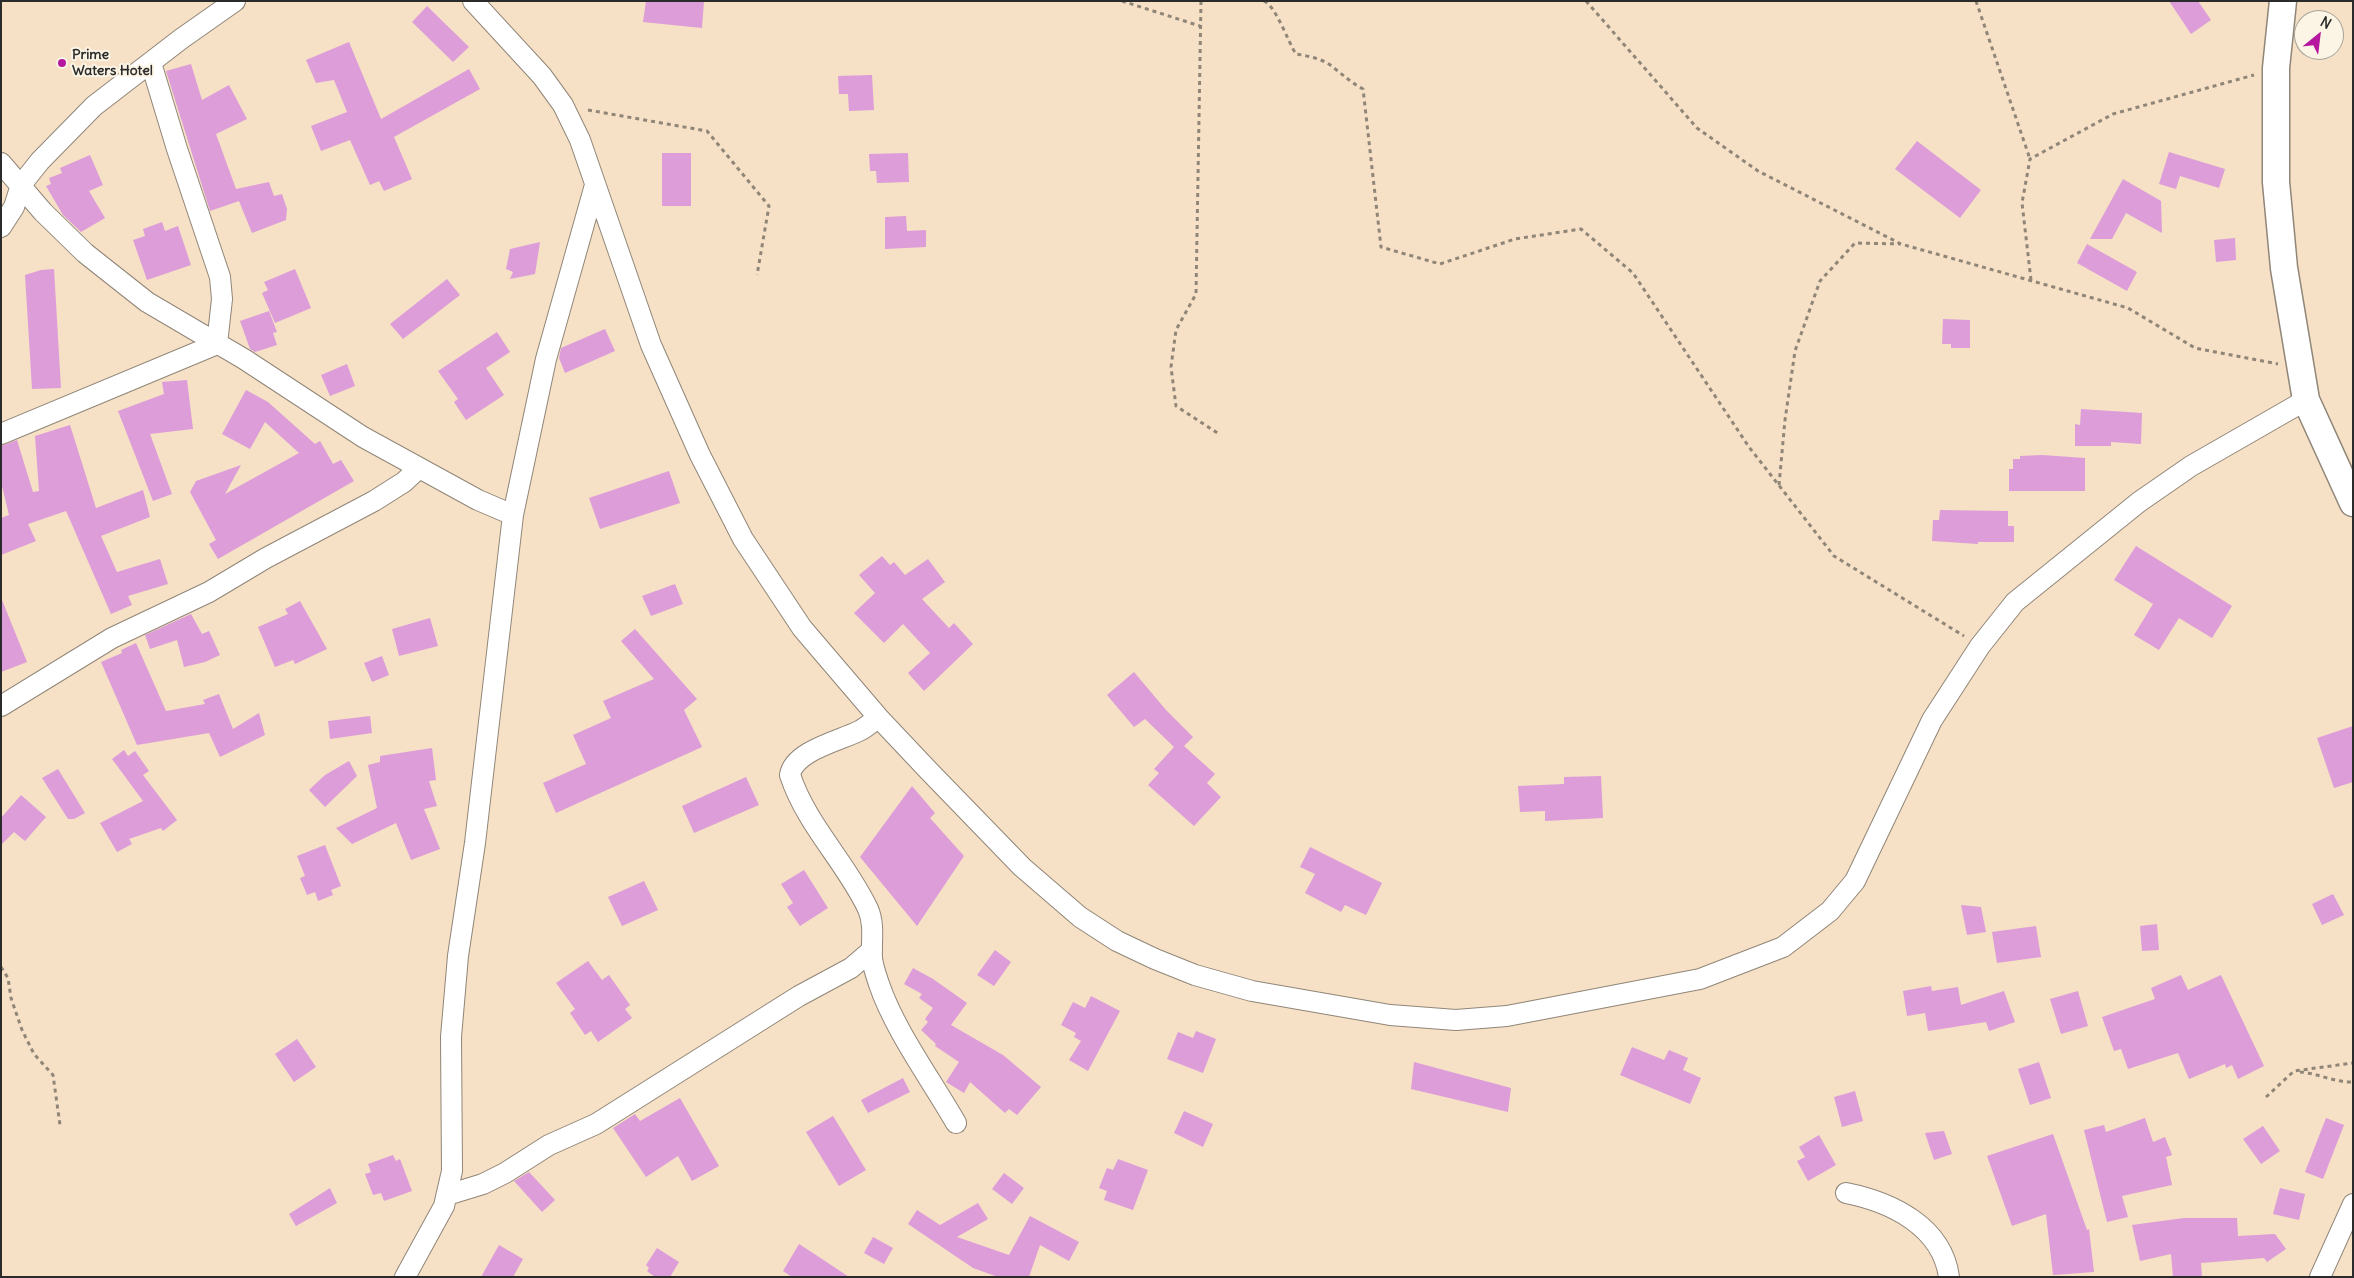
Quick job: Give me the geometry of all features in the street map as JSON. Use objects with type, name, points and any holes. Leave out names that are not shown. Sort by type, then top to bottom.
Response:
[{"type":"street","points":[[1,227],[14,207],[21,185],[40,161],[94,106],[235,1]]},
{"type":"street","points":[[473,1],[542,76],[563,105],[580,140],[651,345],[700,455],[743,540],[802,628],[878,717],[1022,867],[1080,917],[1117,941],[1195,975],[1252,991],[1390,1015],[1456,1020],[1507,1016],[1700,979],[1783,947],[1808,930],[1830,911],[1855,881],[1932,720],[1980,646],[2015,602],[2139,502],[2191,466],[2306,400]]},
{"type":"street","points":[[2278,6],[2276,182],[2284,268],[2299,368],[2306,400],[2353,503]]},
{"type":"street","points":[[151,63],[168,121],[220,277],[222,299],[217,344]]},
{"type":"street","points":[[1,163],[43,212],[84,253],[147,302],[244,359],[363,437],[419,468],[513,515]]},
{"type":"street","points":[[405,1277],[438,1220],[447,1195],[453,1150],[451,1037],[458,956],[475,843],[513,515],[546,359],[595,185]]},
{"type":"street","points":[[1,434],[217,344]]},
{"type":"street","points":[[1,706],[112,638],[209,592],[266,558],[374,501],[404,482],[419,468]]},
{"type":"street","points":[[878,717],[860,731],[827,744],[798,761],[792,766],[790,775],[814,824],[857,886],[872,922],[874,969],[880,986],[904,1034],[956,1123]]},
{"type":"street","points":[[447,1195],[483,1184],[505,1174],[549,1145],[596,1124],[783,1005],[851,968],[872,950]]},
{"type":"street","points":[[1846,1193],[1866,1197],[1898,1211],[1926,1230],[1936,1240],[1944,1256],[1948,1277]]},
{"type":"street","points":[[2320,1277],[2353,1204]]},
{"type":"path","points":[[1122,1],[1200,26]]},
{"type":"path","points":[[1201,1],[1196,294],[1176,330],[1171,367],[1176,406],[1220,434]]},
{"type":"path","points":[[1264,1],[1268,3],[1278,18],[1296,54],[1313,57],[1333,66],[1346,80],[1363,89],[1381,247],[1440,264],[1516,239],[1582,229],[1633,273],[1749,447],[1834,556],[1980,646]]},
{"type":"path","points":[[1586,1],[1697,128],[1758,171],[1901,244],[2128,308],[2195,348],[2299,368]]},
{"type":"path","points":[[1976,1],[2030,159],[2022,202],[2031,280]]},
{"type":"path","points":[[2030,159],[2113,114],[2276,68]]},
{"type":"path","points":[[563,105],[707,131],[769,206],[757,275]]},
{"type":"path","points":[[1779,485],[1785,420],[1796,351],[1820,281],[1855,243],[1901,244]]},
{"type":"path","points":[[1,966],[8,978],[11,998],[22,1030],[34,1054],[53,1075],[60,1126]]},
{"type":"path","points":[[2266,1097],[2294,1071],[2353,1063]]},
{"type":"path","points":[[2294,1071],[2315,1073],[2346,1082],[2353,1082]]},
{"type":"building","points":[[646,1],[704,1],[702,28],[643,22]]},
{"type":"building","points":[[2169,1],[2198,1],[2211,20],[2191,34]]},
{"type":"building","points":[[427,6],[469,47],[453,62],[412,22]]},
{"type":"building","points":[[349,42],[381,119],[469,69],[480,89],[394,137],[412,179],[384,191],[379,181],[370,185],[350,140],[321,151],[311,126],[347,112],[334,80],[316,83],[306,60]]},
{"type":"building","points":[[191,64],[202,100],[229,85],[247,119],[216,134],[236,189],[269,182],[274,196],[282,194],[287,209],[286,220],[252,233],[239,201],[210,211],[166,71]]},
{"type":"building","points":[[872,75],[874,110],[849,111],[848,94],[839,94],[838,76]]},
{"type":"building","points":[[1917,141],[1981,190],[1960,218],[1895,169]]},
{"type":"building","points":[[2169,152],[2225,169],[2219,188],[2180,176],[2176,189],[2159,184]]},
{"type":"building","points":[[662,153],[691,153],[691,206],[662,206]]},
{"type":"building","points":[[908,153],[909,182],[877,183],[876,171],[870,171],[869,154]]},
{"type":"building","points":[[90,155],[103,185],[89,191],[105,218],[81,232],[63,215],[46,186],[51,184],[49,178],[62,173],[60,168]]},
{"type":"building","points":[[2123,179],[2161,201],[2162,233],[2126,213],[2112,239],[2090,239]]},
{"type":"building","points":[[906,216],[907,231],[926,230],[926,247],[885,249],[885,217]]},
{"type":"building","points":[[162,222],[165,231],[178,226],[191,265],[147,280],[133,240],[145,236],[143,229]]},
{"type":"building","points":[[2235,238],[2236,260],[2216,262],[2214,240]]},
{"type":"building","points":[[540,242],[535,274],[510,279],[513,272],[506,269],[510,249]]},
{"type":"building","points":[[2087,244],[2137,272],[2127,291],[2077,263]]},
{"type":"building","points":[[54,269],[61,388],[32,389],[25,275],[41,270]]},
{"type":"building","points":[[295,269],[311,308],[275,323],[262,293],[268,290],[264,282]]},
{"type":"building","points":[[447,279],[460,295],[403,339],[390,324]]},
{"type":"building","points":[[269,311],[277,332],[273,333],[277,345],[255,352],[250,349],[240,321]]},
{"type":"building","points":[[1943,319],[1970,320],[1970,348],[1951,348],[1951,344],[1942,344]]},
{"type":"building","points":[[605,329],[615,351],[565,373],[559,358],[561,348]]},
{"type":"building","points":[[497,332],[510,352],[486,368],[504,395],[466,420],[454,402],[458,399],[438,371]]},
{"type":"building","points":[[347,364],[355,386],[330,396],[321,375]]},
{"type":"building","points":[[187,380],[193,429],[150,434],[172,494],[153,501],[118,411],[164,394],[162,382]]},
{"type":"building","points":[[246,390],[268,402],[315,444],[320,441],[333,464],[341,460],[354,481],[218,559],[209,544],[216,540],[190,492],[196,481],[241,465],[225,494],[299,453],[265,422],[250,449],[222,434]]},
{"type":"building","points":[[2081,409],[2142,413],[2141,444],[2111,442],[2111,446],[2075,446],[2075,424],[2080,425]]},
{"type":"building","points":[[70,425],[96,508],[143,490],[150,517],[101,536],[117,572],[160,559],[168,584],[128,596],[132,605],[111,614],[66,511],[28,524],[36,541],[1,555],[1,518],[9,515],[1,482],[1,446],[17,440],[33,492],[39,491],[35,436]]},
{"type":"building","points":[[2042,455],[2085,458],[2085,491],[2009,491],[2009,469],[2013,469],[2013,459],[2020,459],[2020,456]]},
{"type":"building","points":[[669,471],[680,503],[600,529],[589,498]]},
{"type":"building","points":[[1940,510],[2008,511],[2008,526],[2014,526],[2014,542],[1978,542],[1978,544],[1932,541],[1933,520],[1939,520]]},
{"type":"building","points":[[2136,546],[2232,606],[2212,638],[2179,618],[2159,650],[2134,635],[2153,604],[2114,580]]},
{"type":"building","points":[[882,556],[890,565],[894,562],[905,575],[928,559],[945,582],[922,599],[949,628],[954,623],[973,644],[924,691],[908,673],[930,653],[903,624],[884,643],[854,613],[875,593],[859,575]]},
{"type":"building","points":[[675,584],[683,604],[651,616],[642,596]]},
{"type":"building","points":[[1,601],[27,662],[1,672]]},
{"type":"building","points":[[300,601],[327,649],[295,664],[293,660],[275,667],[258,627],[288,614],[285,609]]},
{"type":"building","points":[[191,614],[202,634],[209,631],[220,655],[205,662],[184,667],[177,640],[150,649],[145,635]]},
{"type":"building","points":[[430,618],[438,646],[399,656],[392,629]]},
{"type":"building","points":[[635,629],[697,699],[684,710],[702,747],[556,813],[543,783],[586,764],[573,735],[611,718],[603,701],[654,679],[621,641]]},
{"type":"building","points":[[136,643],[166,711],[205,704],[203,700],[219,694],[233,729],[259,713],[265,735],[220,757],[209,733],[137,745],[101,662],[122,653],[121,650]]},
{"type":"building","points":[[382,656],[389,675],[372,682],[364,663]]},
{"type":"building","points":[[1134,672],[1166,710],[1193,737],[1184,746],[1215,774],[1207,783],[1221,797],[1194,826],[1148,785],[1159,773],[1154,769],[1174,747],[1145,719],[1134,727],[1107,695]]},
{"type":"building","points":[[370,716],[372,733],[330,739],[328,721]]},
{"type":"building","points":[[2353,726],[2353,782],[2334,788],[2317,738]]},
{"type":"building","points":[[432,748],[436,780],[429,781],[437,806],[424,809],[440,849],[411,860],[396,823],[352,844],[336,828],[377,808],[368,765],[380,762],[380,756]]},
{"type":"building","points":[[124,750],[128,756],[135,751],[149,771],[143,775],[177,820],[163,831],[161,828],[129,839],[132,844],[117,852],[100,823],[143,801],[112,759]]},
{"type":"building","points":[[349,761],[357,776],[325,807],[309,790],[325,775]]},
{"type":"building","points":[[58,769],[85,813],[74,819],[68,819],[42,778]]},
{"type":"building","points":[[1601,776],[1603,818],[1545,821],[1545,811],[1520,812],[1518,786],[1564,784],[1564,777]]},
{"type":"building","points":[[746,777],[759,805],[694,833],[682,806]]},
{"type":"building","points":[[912,786],[935,813],[930,818],[964,856],[917,926],[860,857]]},
{"type":"building","points":[[21,795],[46,817],[25,841],[14,832],[1,845],[1,818]]},
{"type":"building","points":[[325,845],[341,886],[331,890],[333,895],[318,901],[315,892],[307,895],[300,878],[305,876],[297,856]]},
{"type":"building","points":[[1310,847],[1382,883],[1366,915],[1345,905],[1341,912],[1305,893],[1315,874],[1300,867]]},
{"type":"building","points":[[804,870],[828,908],[800,926],[787,907],[793,903],[781,884]]},
{"type":"building","points":[[644,881],[658,910],[622,926],[608,897]]},
{"type":"building","points":[[2333,894],[2344,915],[2322,925],[2312,904]]},
{"type":"building","points":[[1961,905],[1981,907],[1986,932],[1967,935]]},
{"type":"building","points":[[2157,924],[2159,950],[2142,951],[2140,926]]},
{"type":"building","points":[[2036,926],[2041,957],[1997,963],[1992,932]]},
{"type":"building","points":[[995,950],[1011,962],[994,986],[977,975]]},
{"type":"building","points":[[588,961],[602,980],[609,975],[630,1005],[625,1009],[632,1018],[598,1042],[591,1031],[585,1035],[570,1013],[575,1009],[556,983]]},
{"type":"building","points":[[913,968],[933,979],[967,1003],[951,1025],[1003,1055],[1041,1087],[1017,1115],[1009,1109],[1005,1113],[970,1082],[964,1093],[946,1082],[959,1062],[935,1046],[936,1044],[921,1030],[928,1022],[925,1019],[933,1008],[919,998],[922,994],[904,984]]},
{"type":"building","points":[[2181,975],[2188,990],[2221,975],[2264,1066],[2238,1079],[2232,1065],[2226,1068],[2225,1064],[2189,1079],[2178,1053],[2128,1069],[2121,1049],[2114,1051],[2102,1017],[2155,999],[2151,988]]},
{"type":"building","points":[[1931,986],[1932,991],[1958,987],[1961,1005],[2004,991],[2015,1022],[1989,1031],[1986,1022],[1928,1031],[1925,1013],[1907,1016],[1903,991]]},
{"type":"building","points":[[2078,991],[2088,1026],[2061,1034],[2050,999]]},
{"type":"building","points":[[1091,996],[1120,1011],[1088,1071],[1069,1060],[1081,1041],[1074,1037],[1076,1033],[1061,1025],[1073,1002],[1085,1008]]},
{"type":"building","points":[[1196,1031],[1216,1039],[1203,1073],[1167,1059],[1178,1032],[1193,1038]]},
{"type":"building","points":[[297,1039],[316,1067],[294,1082],[275,1054]]},
{"type":"building","points":[[1632,1047],[1664,1060],[1669,1050],[1688,1058],[1683,1070],[1701,1078],[1690,1104],[1620,1075]]},
{"type":"building","points":[[1414,1062],[1511,1088],[1508,1112],[1411,1089]]},
{"type":"building","points":[[2039,1062],[2051,1098],[2030,1105],[2018,1069]]},
{"type":"building","points":[[903,1078],[910,1092],[868,1113],[861,1100]]},
{"type":"building","points":[[1855,1091],[1863,1121],[1842,1127],[1834,1097]]},
{"type":"building","points":[[680,1098],[719,1166],[692,1181],[678,1156],[646,1177],[613,1128],[635,1114],[640,1121]]},
{"type":"building","points":[[1184,1111],[1213,1124],[1203,1147],[1174,1133]]},
{"type":"building","points":[[833,1116],[866,1170],[839,1186],[806,1132]]},
{"type":"building","points":[[2145,1118],[2153,1142],[2165,1137],[2172,1155],[2166,1157],[2172,1185],[2122,1196],[2128,1217],[2107,1222],[2084,1130],[2104,1125],[2106,1132]]},
{"type":"building","points":[[2326,1118],[2344,1125],[2323,1179],[2305,1172]]},
{"type":"building","points":[[2263,1126],[2280,1151],[2261,1164],[2243,1139]]},
{"type":"building","points":[[1944,1131],[1952,1154],[1934,1160],[1925,1133]]},
{"type":"building","points":[[2053,1134],[2087,1230],[2089,1229],[2094,1272],[2053,1275],[2046,1214],[2012,1226],[1987,1156]]},
{"type":"building","points":[[1819,1135],[1836,1165],[1808,1181],[1797,1161],[1805,1157],[1799,1147]]},
{"type":"building","points":[[393,1155],[396,1161],[400,1159],[412,1191],[384,1201],[381,1193],[373,1195],[365,1174],[371,1172],[368,1164]]},
{"type":"building","points":[[1118,1159],[1148,1170],[1133,1210],[1104,1200],[1107,1191],[1099,1188],[1107,1168],[1113,1170]]},
{"type":"building","points":[[529,1172],[555,1200],[542,1212],[514,1181]]},
{"type":"building","points":[[1004,1173],[1024,1188],[1012,1204],[992,1189]]},
{"type":"building","points":[[330,1188],[337,1203],[296,1226],[289,1214]]},
{"type":"building","points":[[2280,1188],[2305,1194],[2299,1220],[2273,1214]]},
{"type":"building","points":[[978,1203],[988,1219],[957,1237],[1009,1255],[1030,1216],[1079,1242],[1069,1261],[1040,1245],[1029,1277],[998,1277],[973,1268],[908,1224],[917,1210],[940,1225]]},
{"type":"building","points":[[2184,1218],[2237,1218],[2238,1236],[2275,1234],[2286,1249],[2267,1262],[2264,1258],[2201,1263],[2202,1277],[2173,1277],[2171,1254],[2140,1261],[2132,1225]]},
{"type":"building","points":[[873,1237],[893,1248],[884,1264],[864,1253]]},
{"type":"building","points":[[799,1244],[849,1277],[792,1277],[783,1271]]},
{"type":"building","points":[[499,1245],[523,1259],[513,1277],[481,1277]]},
{"type":"building","points":[[657,1248],[679,1262],[670,1277],[655,1277],[647,1271],[649,1268],[646,1265]]},
{"type":"place","name":"Prime Waters Hotel","points":[[62,63]]}]
